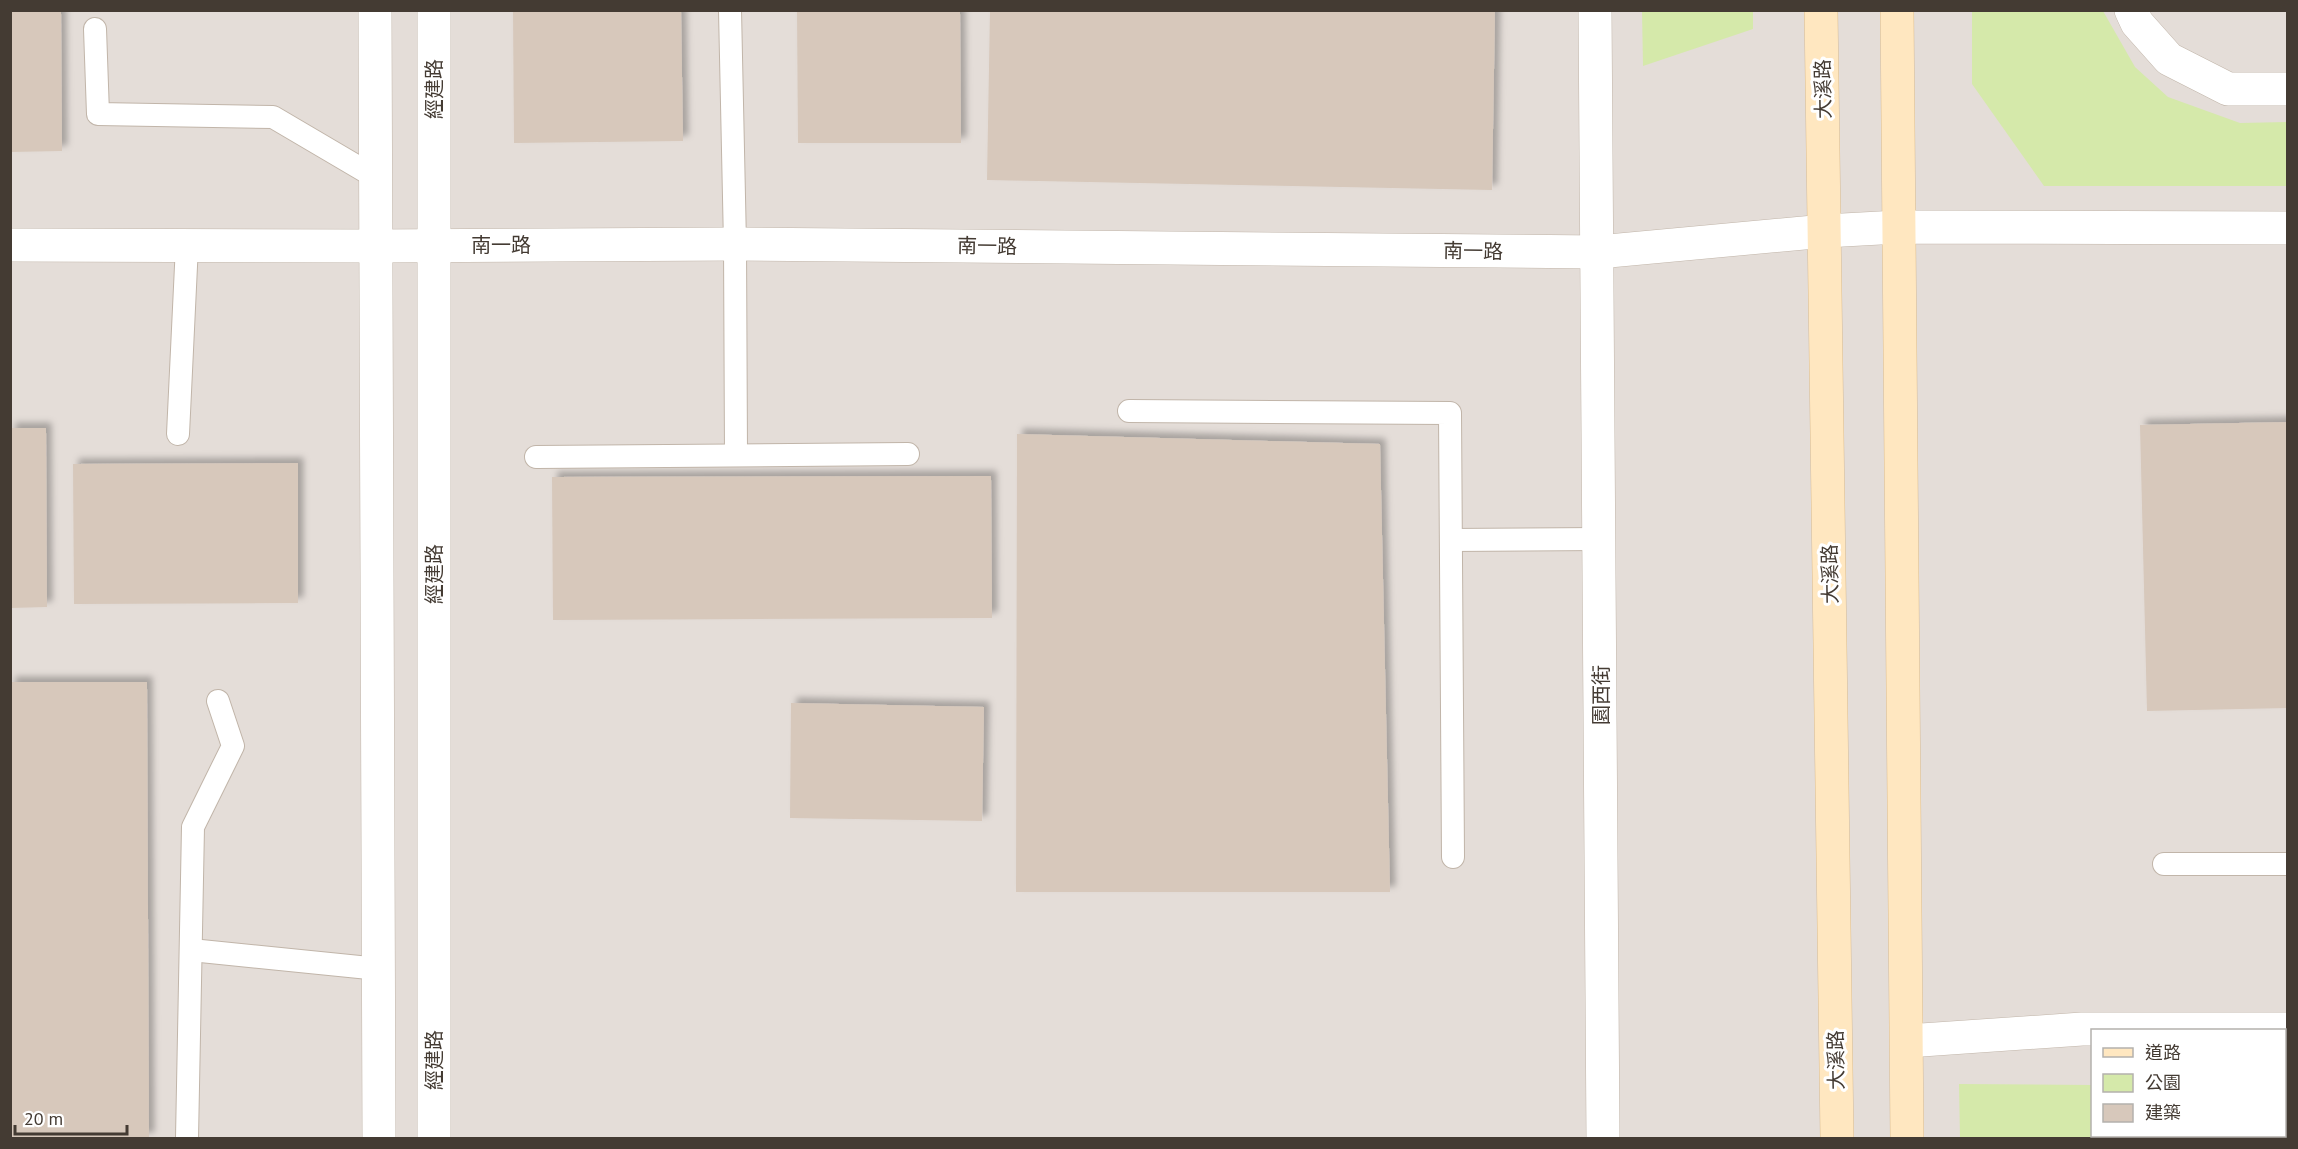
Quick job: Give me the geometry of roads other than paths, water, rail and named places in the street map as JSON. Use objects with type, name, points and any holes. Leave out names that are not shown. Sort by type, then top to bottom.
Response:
[{"type":"main road","name":"大溪路","points":[[1821,10],[1837,1138]]},
{"type":"main road","points":[[1897,10],[1907,1138]]},
{"type":"street","points":[[375,10],[380,1138]]},
{"type":"street","name":"經建路","points":[[434,10],[434,1138]]},
{"type":"street","name":"園西街","points":[[1595,10],[1604,1138]]},
{"type":"street","points":[[2132,10],[2137,23],[2169,59],[2228,89],[2288,88]]},
{"type":"street","name":"南一路","points":[[10,245],[735,244],[1598,252],[1825,231],[1898,227],[2288,228]]},
{"type":"street","points":[[1907,1041],[2082,1029],[2288,1029]]},
{"type":"lane","points":[[730,10],[735,244],[736,454]]},
{"type":"lane","points":[[95,28],[98,114],[273,117],[375,177]]},
{"type":"lane","points":[[178,434],[187,245]]},
{"type":"lane","points":[[1129,411],[1450,413],[1453,857]]},
{"type":"lane","points":[[536,457],[908,454]]},
{"type":"lane","points":[[1451,540],[1600,539]]},
{"type":"lane","points":[[187,1138],[193,827],[233,746],[218,701]]},
{"type":"lane","points":[[2164,864],[2288,864]]},
{"type":"lane","points":[[191,950],[379,969]]}]
